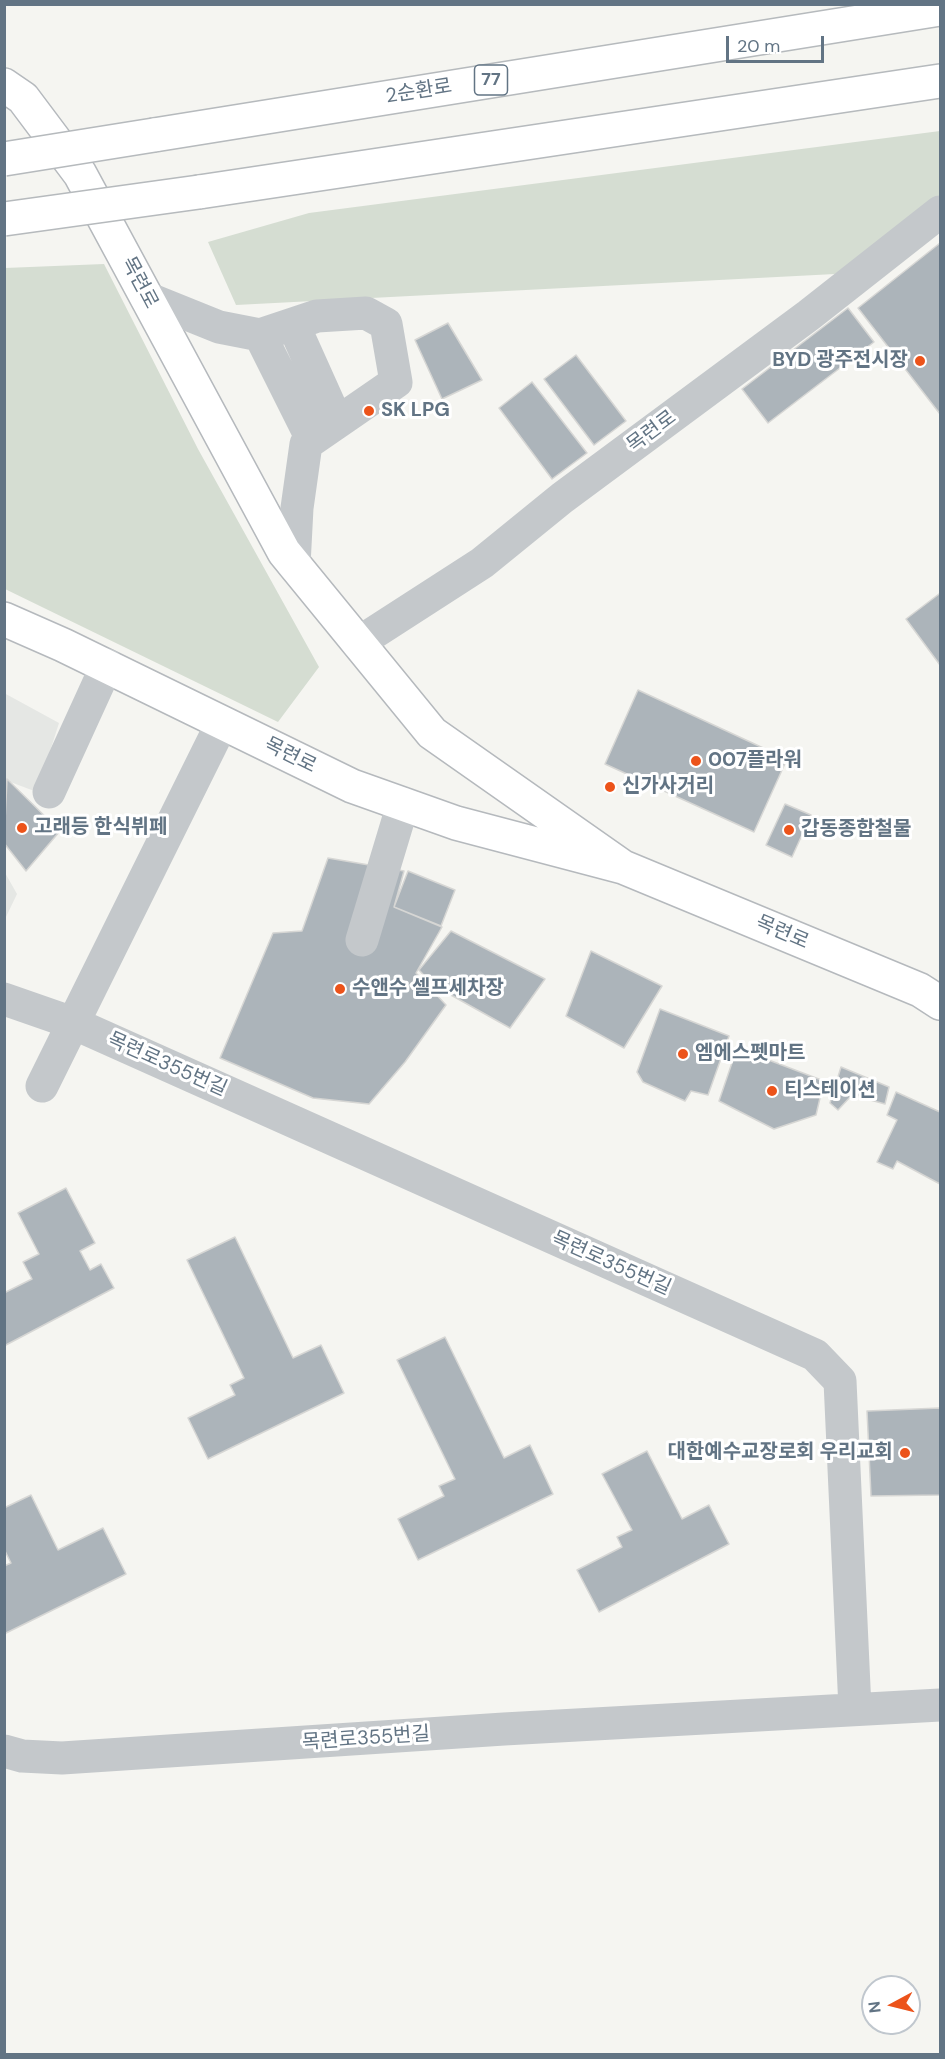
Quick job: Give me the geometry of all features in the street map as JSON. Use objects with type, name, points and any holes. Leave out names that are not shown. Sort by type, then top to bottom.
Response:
[{"type":"main road","name":"2순환로","points":[[4,159],[940,9]]},
{"type":"main road","points":[[4,219],[940,81]]},
{"type":"main road","name":"목련로","points":[[4,85],[23,98],[80,174],[284,552],[294,565],[432,733],[623,867]]},
{"type":"main road","name":"목련로","points":[[4,620],[106,666],[352,786],[456,823],[623,867],[934,995]]},
{"type":"street","name":"목련로","points":[[358,643],[482,563],[562,498],[809,315],[940,212]]},
{"type":"street","points":[[147,298],[219,327],[260,335],[317,316],[366,313],[386,324],[396,382],[306,444],[294,565]]},
{"type":"street","points":[[293,324],[324,430]]},
{"type":"street","points":[[260,335],[324,430]]},
{"type":"street","points":[[49,792],[106,666]]},
{"type":"street","points":[[42,1086],[222,723]]},
{"type":"street","points":[[362,940],[403,804]]},
{"type":"street","name":"목련로355번길","points":[[4,999],[74,1023],[815,1355],[840,1381],[855,1710]]},
{"type":"street","name":"목련로355번길","points":[[4,1751],[22,1756],[62,1758],[504,1729],[729,1719],[940,1705]]},
{"type":"shaded area","points":[[940,131],[940,204],[835,274],[236,305],[208,242],[309,213]]},
{"type":"shaded area","points":[[104,264],[198,449],[319,667],[278,722],[5,589],[5,268]]},
{"type":"shaded area","points":[[4,693],[59,723],[37,792],[5,780]]},
{"type":"shaded area","points":[[4,871],[17,894],[5,919],[4,919]]},
{"type":"building","name":"BYD 광주전시장","points":[[940,243],[940,414],[858,308]]},
{"type":"building","points":[[848,308],[874,342],[768,423],[742,389]]},
{"type":"building","points":[[448,323],[482,380],[442,399],[415,340]]},
{"type":"building","points":[[576,355],[626,421],[594,445],[544,379]]},
{"type":"building","points":[[532,382],[587,453],[552,479],[499,408]]},
{"type":"building","points":[[940,595],[940,665],[906,619]]},
{"type":"building","name":"007플라워","points":[[638,690],[787,759],[754,832],[605,764]]},
{"type":"building","points":[[7,779],[60,831],[26,871],[4,843]]},
{"type":"building","name":"갑동종합철물","points":[[785,804],[811,815],[792,857],[766,845]]},
{"type":"building","name":"수앤수 셀프세차장","points":[[328,858],[404,871],[394,907],[442,927],[416,973],[446,1005],[405,1062],[369,1104],[313,1098],[220,1058],[273,933],[302,931]]},
{"type":"building","points":[[408,871],[455,890],[441,926],[394,907]]},
{"type":"building","points":[[451,931],[545,979],[510,1028],[433,985],[419,970]]},
{"type":"building","points":[[591,951],[662,986],[624,1048],[566,1016]]},
{"type":"building","name":"엠에스펫마트","points":[[660,1009],[729,1036],[708,1095],[691,1091],[685,1101],[643,1082],[637,1072]]},
{"type":"building","name":"티스테이션","points":[[737,1048],[824,1081],[816,1115],[774,1129],[719,1101]]},
{"type":"building","points":[[841,1067],[889,1087],[885,1104],[852,1095],[838,1110],[830,1103]]},
{"type":"building","points":[[896,1092],[940,1112],[940,1184],[897,1161],[893,1169],[877,1162],[897,1120],[887,1115]]},
{"type":"building","points":[[66,1188],[95,1243],[80,1251],[90,1270],[101,1264],[114,1288],[4,1346],[4,1293],[32,1279],[23,1262],[39,1254],[18,1213]]},
{"type":"building","points":[[235,1237],[293,1358],[321,1345],[344,1393],[208,1459],[188,1418],[235,1395],[230,1385],[244,1378],[187,1260]]},
{"type":"building","points":[[445,1337],[504,1458],[530,1445],[553,1494],[418,1560],[398,1519],[444,1496],[439,1486],[455,1479],[397,1360]]},
{"type":"building","name":"대한예수교장로회 우리교회","points":[[940,1408],[940,1495],[871,1496],[867,1411]]},
{"type":"building","points":[[647,1451],[682,1519],[709,1505],[729,1544],[599,1612],[577,1570],[622,1547],[617,1537],[632,1530],[602,1474]]},
{"type":"building","points":[[31,1495],[58,1550],[103,1528],[126,1574],[4,1634],[4,1566],[11,1563],[4,1549],[4,1508]]},
{"type":"place","name":"BYD 광주전시장","points":[[920,361]]},
{"type":"place","name":"SK LPG","points":[[369,411]]},
{"type":"place","name":"007플라워","points":[[696,761]]},
{"type":"place","name":"신가사거리","points":[[610,787]]},
{"type":"place","name":"고래등 한식뷔페","points":[[22,828]]},
{"type":"place","name":"갑동종합철물","points":[[789,830]]},
{"type":"place","name":"수앤수 셀프세차장","points":[[340,989]]},
{"type":"place","name":"엠에스펫마트","points":[[683,1054]]},
{"type":"place","name":"티스테이션","points":[[772,1091]]},
{"type":"place","name":"대한예수교장로회 우리교회","points":[[905,1453]]}]
